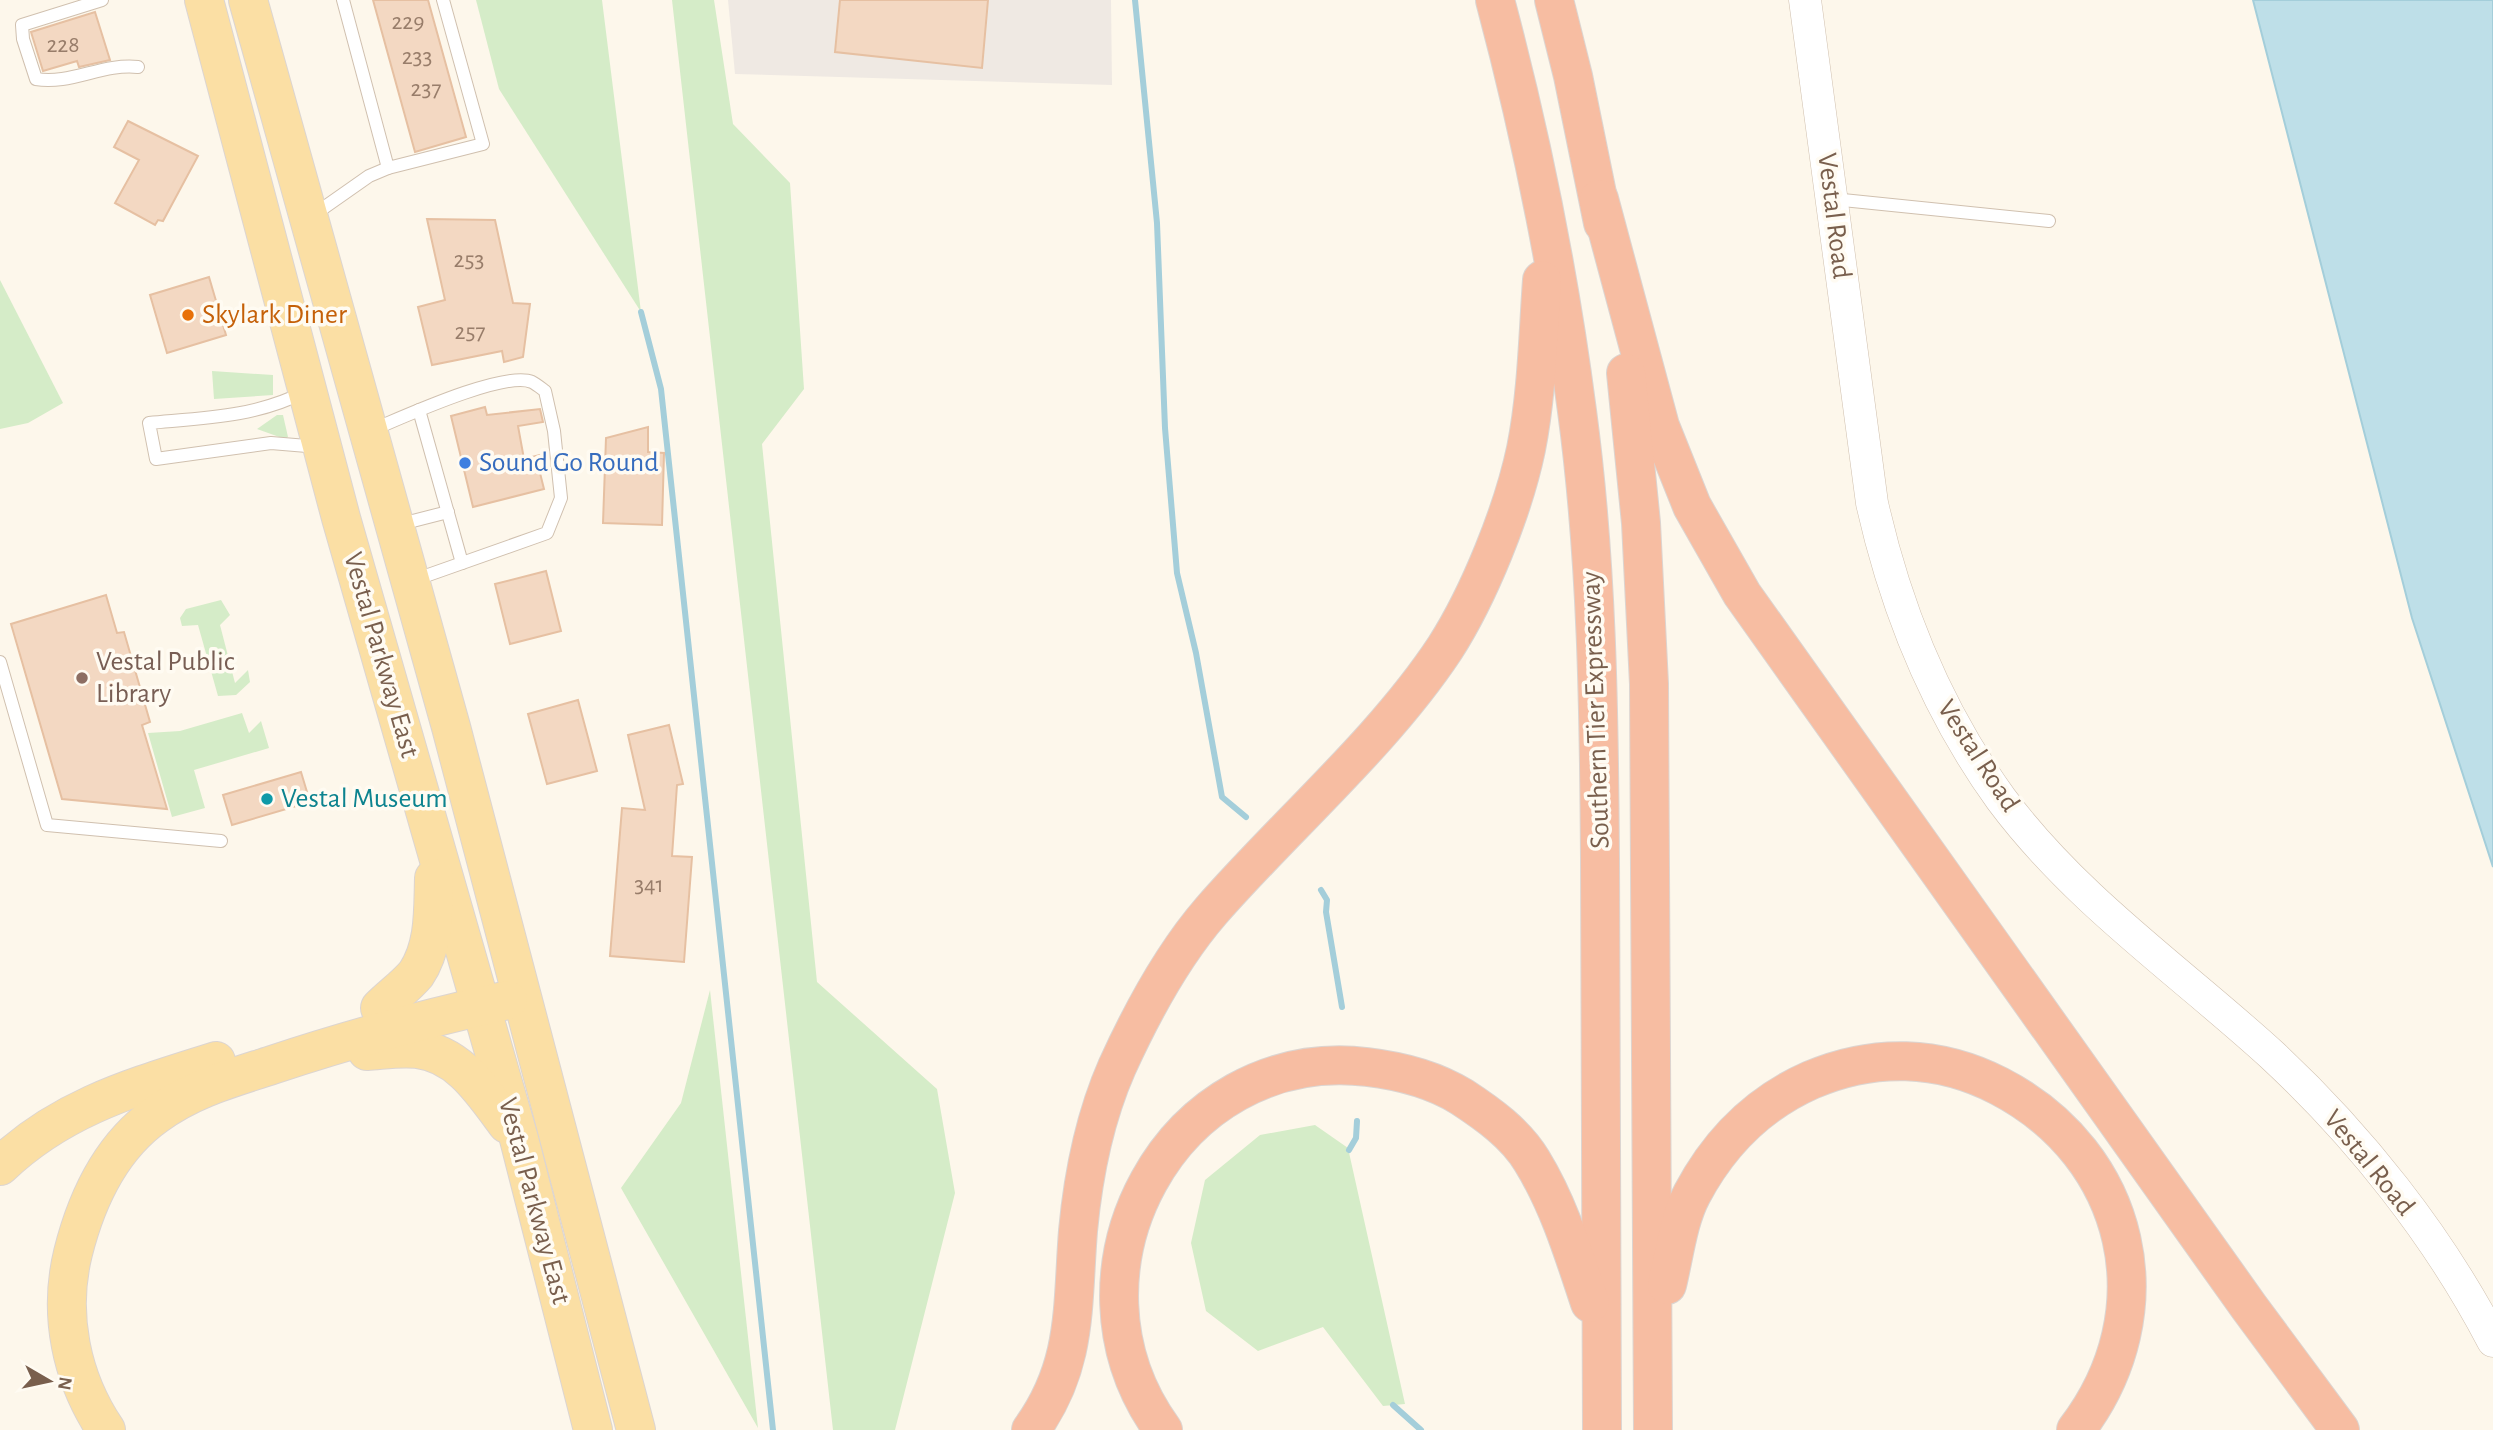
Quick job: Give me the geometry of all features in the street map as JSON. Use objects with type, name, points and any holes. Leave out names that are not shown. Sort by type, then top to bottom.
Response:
[{"type":"highway","name":"Southern Tier Expressway","points":[[1495,0],[1518,85],[1547,222],[1577,413],[1593,578],[1600,791],[1602,1430]]},
{"type":"highway","name":"Southern Tier Expressway","points":[[1553,0],[1599,198],[1624,348],[1641,523],[1648,657],[1653,1430]]},
{"type":"highway","points":[[1599,198],[1660,426],[1692,506],[1742,594],[2249,1307],[2340,1430]]},
{"type":"highway","points":[[1031,1430],[1049,1405],[1071,1345],[1078,1228],[1091,1147],[1116,1069],[1159,984],[1209,913],[1413,691],[1446,646],[1488,564],[1513,498],[1526,449],[1547,222]]},
{"type":"highway","points":[[1654,1335],[1690,1198],[1710,1162],[1749,1118],[1786,1091],[1836,1069],[1884,1060],[1928,1061],[1979,1076],[2028,1101],[2057,1124],[2080,1149],[2111,1206],[2125,1260],[2126,1318],[2111,1372],[2098,1401],[2076,1430]]},
{"type":"highway","points":[[1163,1430],[1136,1386],[1125,1350],[1118,1305],[1122,1248],[1143,1192],[1174,1142],[1221,1102],[1255,1083],[1312,1067],[1350,1065],[1399,1071],[1445,1087],[1493,1118],[1531,1159],[1568,1236],[1601,1338]]},
{"type":"main road","name":"Vestal Parkway East","points":[[204,0],[307,390],[519,1139],[593,1430]]},
{"type":"main road","name":"Vestal Parkway East","points":[[248,0],[410,581],[636,1430]]},
{"type":"main road","points":[[380,1007],[415,975],[423,961],[432,930],[436,843]]},
{"type":"main road","points":[[106,1430],[93,1411],[72,1355],[67,1326],[68,1275],[83,1215],[111,1162],[129,1139],[155,1115],[197,1090],[479,995],[517,986]]},
{"type":"main road","points":[[0,1166],[28,1138],[101,1099],[380,1007],[479,995]]},
{"type":"main road","points":[[292,1059],[417,1049],[449,1059],[468,1073],[519,1139]]},
{"type":"street","name":"Vestal Road","points":[[1805,0],[1833,199],[1861,439],[1882,551],[1907,627],[1958,734],[2003,800],[2059,866],[2116,922],[2272,1055],[2334,1118],[2385,1179],[2441,1255],[2493,1341]]},
{"type":"lane","points":[[102,0],[22,25],[23,39],[36,79],[67,78],[117,65],[138,66]]},
{"type":"lane","points":[[343,0],[388,168]]},
{"type":"lane","points":[[309,219],[369,176],[388,168],[482,144],[443,0]]},
{"type":"lane","points":[[1833,199],[2049,221]]},
{"type":"lane","points":[[369,432],[436,403],[503,381],[530,381],[545,391],[554,431],[561,498],[547,533],[410,581]]},
{"type":"lane","points":[[307,390],[282,403],[246,413],[149,424],[156,459],[271,443],[323,447]]},
{"type":"lane","points":[[419,410],[462,563]]},
{"type":"lane","points":[[395,526],[448,512]]},
{"type":"lane","points":[[0,662],[47,825],[90,832],[221,841]]},
{"type":"shaded area","points":[[728,0],[1111,0],[1112,85],[735,74]]},
{"type":"green space","points":[[476,0],[602,0],[641,312],[499,89]]},
{"type":"green space","points":[[672,0],[714,0],[733,124],[790,183],[804,389],[762,444],[817,982],[937,1089],[955,1193],[895,1430],[833,1430]]},
{"type":"green space","points":[[0,280],[63,403],[28,423],[0,429]]},
{"type":"green space","points":[[212,371],[273,375],[273,395],[214,399]]},
{"type":"green space","points":[[277,415],[283,415],[288,437],[285,439],[257,429]]},
{"type":"green space","points":[[221,600],[230,615],[220,625],[235,683],[248,670],[250,682],[236,695],[218,696],[198,625],[182,626],[180,618],[186,609]]},
{"type":"green space","points":[[242,713],[249,733],[261,721],[269,748],[194,770],[205,808],[172,817],[148,733],[180,731]]},
{"type":"green space","points":[[710,990],[758,1428],[621,1188],[681,1103]]},
{"type":"green space","points":[[1315,1125],[1348,1148],[1405,1404],[1383,1406],[1323,1327],[1258,1351],[1206,1311],[1191,1243],[1205,1180],[1260,1135]]},
{"type":"water","points":[[2253,0],[2493,0],[2493,867],[2412,618]]},
{"type":"building","points":[[373,0],[428,0],[466,137],[415,152]]},
{"type":"building","points":[[840,0],[988,0],[982,68],[835,52]]},
{"type":"building","points":[[95,12],[110,60],[79,67],[77,61],[43,71],[31,32]]},
{"type":"building","points":[[128,121],[198,156],[163,221],[158,220],[155,225],[115,203],[139,160],[114,147]]},
{"type":"building","points":[[427,219],[495,220],[513,303],[530,304],[523,357],[504,362],[502,351],[432,365],[418,307],[445,300]]},
{"type":"building","name":"Skylark Diner","points":[[209,277],[226,335],[167,353],[150,295]]},
{"type":"building","points":[[485,407],[487,415],[540,409],[543,422],[518,426],[524,459],[544,454],[548,468],[540,473],[544,489],[473,507],[451,416]]},
{"type":"building","points":[[648,427],[648,452],[664,453],[662,525],[603,523],[606,438]]},
{"type":"building","points":[[546,571],[561,631],[510,644],[495,584]]},
{"type":"building","name":"Vestal Public Library","points":[[106,595],[117,633],[124,632],[150,722],[142,725],[167,809],[62,799],[11,624]]},
{"type":"building","points":[[578,700],[597,771],[547,784],[528,714]]},
{"type":"building","points":[[669,725],[683,784],[677,785],[672,856],[692,857],[684,962],[610,956],[622,808],[645,810],[628,735]]},
{"type":"building","name":"Vestal Museum","points":[[301,772],[310,802],[232,825],[223,795]]},
{"type":"waterway","points":[[1135,0],[1157,223],[1165,428],[1177,573],[1196,653],[1222,797],[1246,817]]},
{"type":"waterway","points":[[641,312],[661,389],[773,1430]]},
{"type":"waterway","points":[[1321,890],[1327,900],[1326,912],[1342,1007]]},
{"type":"waterway","points":[[1349,1150],[1356,1138],[1357,1121]]},
{"type":"waterway","points":[[1393,1405],[1421,1430]]},
{"type":"place","name":"Skylark Diner","points":[[188,315]]},
{"type":"place","name":"Sound Go Round","points":[[465,463]]},
{"type":"place","name":"Vestal Public Library","points":[[82,678]]},
{"type":"place","name":"Vestal Museum","points":[[267,799]]}]
